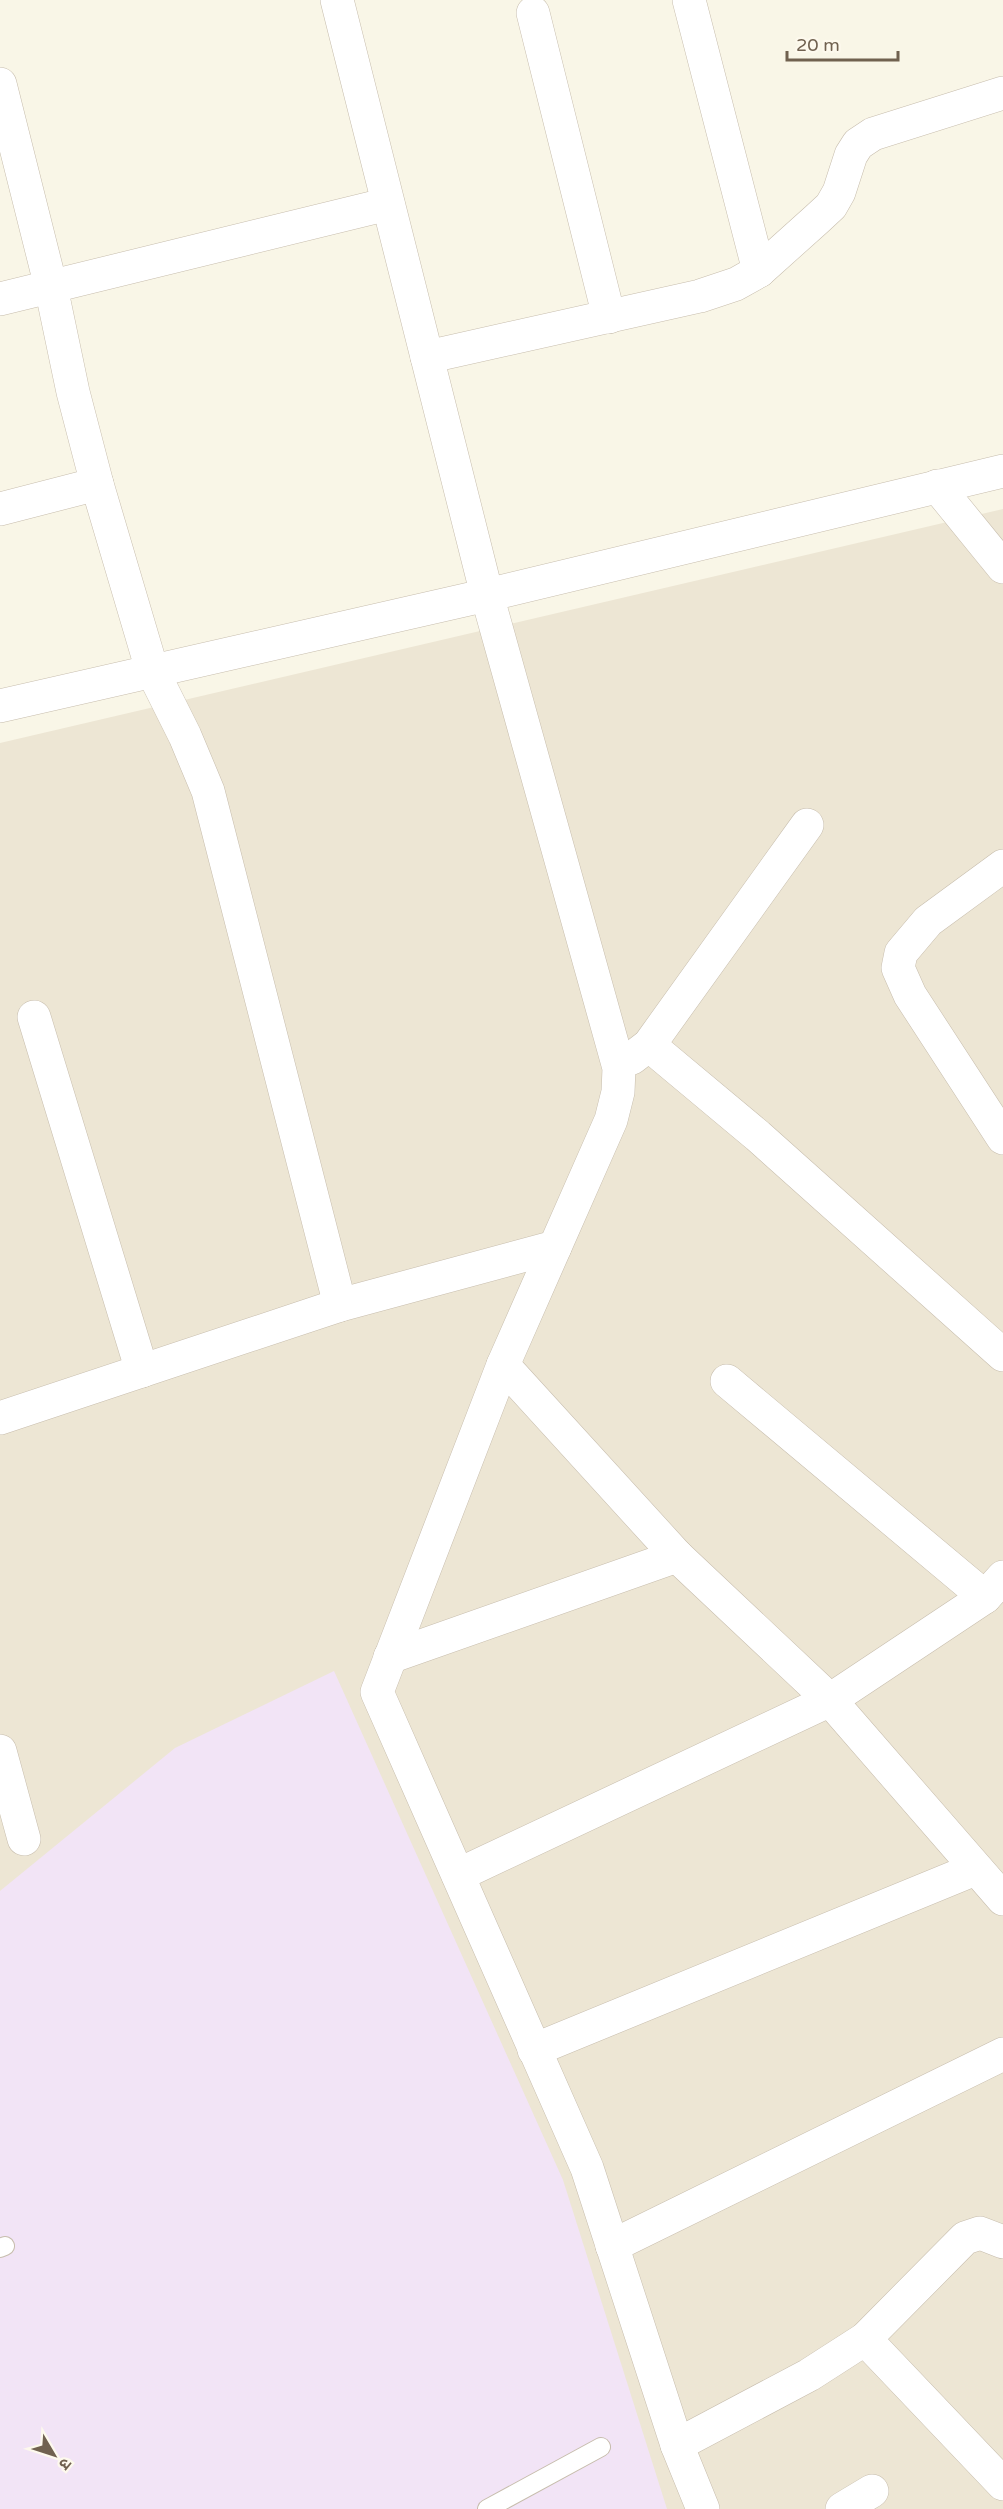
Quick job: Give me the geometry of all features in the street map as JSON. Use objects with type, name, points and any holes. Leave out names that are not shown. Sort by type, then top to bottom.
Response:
[{"type":"street","points":[[337,0],[487,595],[619,1068],[618,1092],[610,1120],[503,1365],[377,1692],[587,2168],[677,2445],[703,2509]]},
{"type":"street","points":[[689,0],[759,271]]},
{"type":"street","points":[[533,13],[609,316]]},
{"type":"street","points":[[0,84],[97,484],[152,670],[185,736],[208,791],[340,1305]]},
{"type":"street","points":[[427,357],[700,296],[736,284],[759,271],[831,206],[839,192],[851,155],[864,139],[873,134],[1003,93]]},
{"type":"street","points":[[0,299],[388,204]]},
{"type":"street","points":[[0,706],[487,595],[1003,471]]},
{"type":"street","points":[[0,509],[97,484]]},
{"type":"street","points":[[937,486],[1003,567]]},
{"type":"street","points":[[619,1068],[648,1045],[807,825]]},
{"type":"street","points":[[1003,866],[928,921],[901,953],[898,968],[910,994],[1003,1138]]},
{"type":"street","points":[[34,1017],[142,1371]]},
{"type":"street","points":[[648,1045],[758,1136],[1003,1355]]},
{"type":"street","points":[[0,1418],[340,1305],[555,1247]]},
{"type":"street","points":[[503,1365],[677,1556],[830,1700],[1003,1899]]},
{"type":"street","points":[[458,1875],[830,1700],[994,1587],[727,1381]]},
{"type":"street","points":[[390,1657],[677,1556]]},
{"type":"street","points":[[0,1751],[24,1839]]},
{"type":"street","points":[[534,2050],[975,1869]]},
{"type":"street","points":[[612,2246],[1003,2054]]},
{"type":"street","points":[[677,2445],[808,2375],[866,2339],[965,2238],[980,2233],[1003,2241]]},
{"type":"street","points":[[866,2339],[1003,2484]]},
{"type":"street","points":[[842,2509],[872,2492]]},
{"type":"lane","points":[[487,2509],[601,2447]]},
{"type":"shaded area","points":[[1003,509],[1003,2509],[0,2509],[0,743]]},
{"type":"shaded area","points":[[334,1671],[563,2180],[667,2509],[0,2509],[0,1891],[175,1748]]}]
